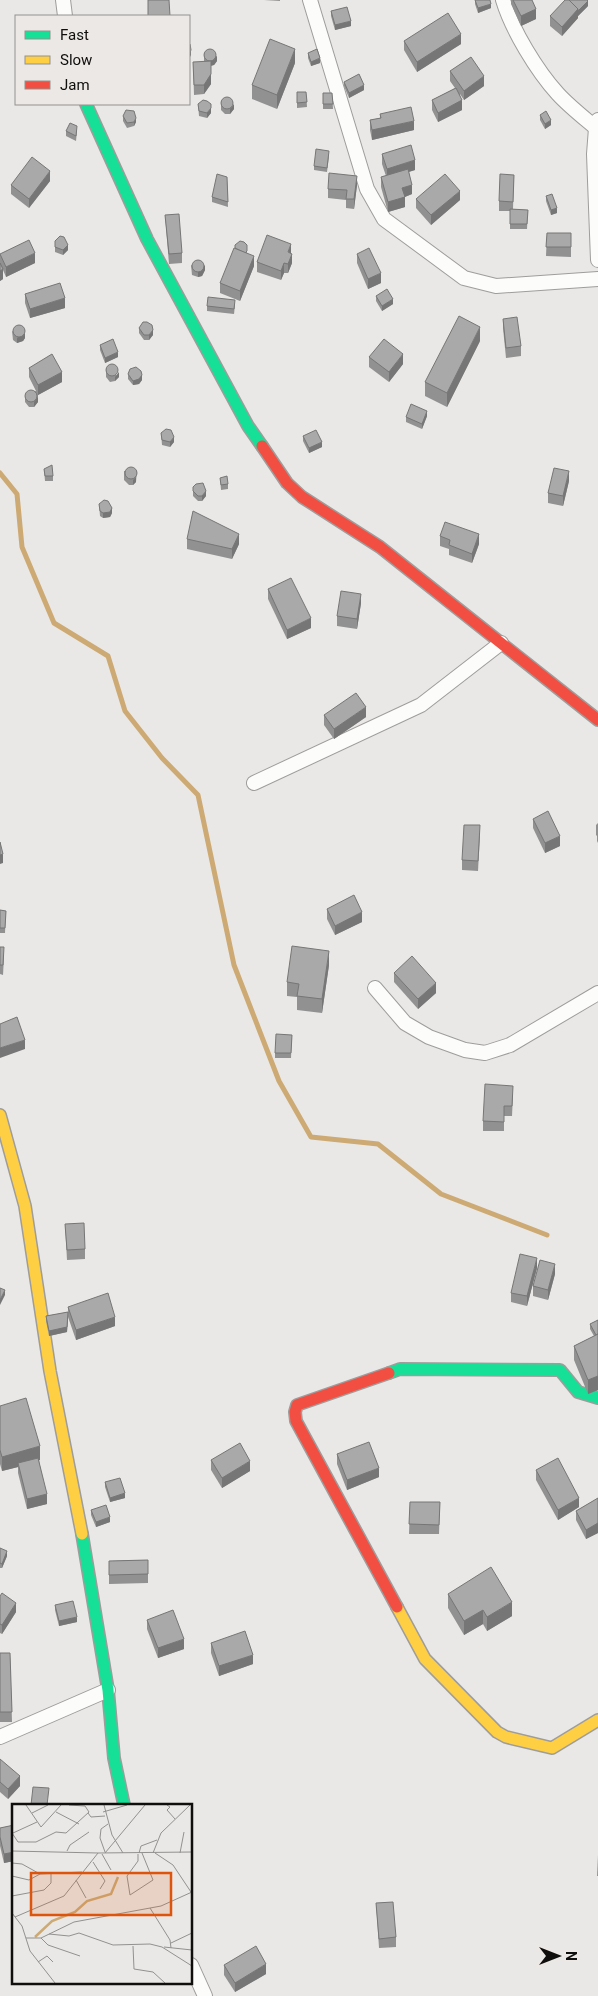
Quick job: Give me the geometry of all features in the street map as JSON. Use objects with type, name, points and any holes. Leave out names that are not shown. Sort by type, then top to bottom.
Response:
[{"type":"street","points":[[63,0],[65,15]]},
{"type":"street","points":[[310,0],[367,189],[384,219],[464,278],[496,286],[598,280]]},
{"type":"street","points":[[503,0],[508,16],[520,38],[550,84],[569,104],[597,124],[594,154],[598,260]]},
{"type":"street","points":[[86,105],[147,238],[248,426],[280,474],[302,497],[380,547],[598,720]]},
{"type":"street","points":[[254,783],[421,705],[501,643]]},
{"type":"street","points":[[375,988],[405,1023],[429,1037],[465,1050],[485,1053],[510,1045],[598,993]]},
{"type":"street","points":[[0,1115],[26,1215],[50,1371],[74,1488],[108,1690],[114,1758],[124,1804]]},
{"type":"street","points":[[598,1398],[578,1392],[560,1370],[400,1369],[297,1405],[295,1412],[296,1421],[425,1659],[497,1732],[506,1737],[552,1748],[598,1720]]},
{"type":"street","points":[[0,1737],[108,1690]]},
{"type":"street","points":[[192,1967],[205,1996]]},
{"type":"building","points":[[148,0],[169,0],[170,15],[148,15]]},
{"type":"building","points":[[475,0],[490,0],[491,4],[478,8]]},
{"type":"building","points":[[513,0],[532,0],[536,9],[521,16]]},
{"type":"building","points":[[565,0],[569,0],[578,9],[562,27],[550,16]]},
{"type":"building","points":[[569,0],[587,0],[588,1],[578,11]]},
{"type":"building","points":[[347,7],[351,21],[335,25],[331,11]]},
{"type":"building","points":[[448,13],[461,34],[417,62],[404,41]]},
{"type":"building","points":[[270,39],[295,49],[277,95],[252,85]]},
{"type":"building","points":[[212,49],[215,50],[215,60],[208,61],[205,60],[204,53],[205,50]]},
{"type":"building","points":[[317,49],[320,58],[311,62],[308,53]]},
{"type":"building","points":[[471,57],[484,76],[464,91],[450,71]]},
{"type":"building","points":[[211,61],[211,74],[204,85],[194,85],[193,62]]},
{"type":"building","points":[[359,74],[364,85],[349,93],[344,82]]},
{"type":"building","points":[[456,88],[462,100],[438,113],[432,100]]},
{"type":"building","points":[[297,92],[306,92],[307,102],[297,103]]},
{"type":"building","points":[[323,93],[332,93],[333,104],[323,104]]},
{"type":"building","points":[[229,97],[232,98],[232,108],[225,109],[222,108],[221,101],[222,98]]},
{"type":"building","points":[[203,100],[211,104],[211,108],[207,113],[199,111],[198,104]]},
{"type":"building","points":[[411,107],[414,121],[372,130],[370,120],[381,118],[380,114]]},
{"type":"building","points":[[126,110],[134,111],[136,118],[134,122],[127,123],[123,116]]},
{"type":"building","points":[[546,111],[551,120],[545,124],[540,115]]},
{"type":"building","points":[[70,123],[77,126],[76,136],[66,131]]},
{"type":"building","points":[[411,145],[415,160],[387,169],[382,154]]},
{"type":"building","points":[[316,149],[329,151],[327,168],[314,166]]},
{"type":"building","points":[[32,157],[50,171],[29,199],[11,185]]},
{"type":"building","points":[[408,169],[412,185],[402,188],[405,197],[388,202],[381,177]]},
{"type":"building","points":[[329,173],[357,176],[354,199],[346,199],[347,190],[328,189]]},
{"type":"building","points":[[217,174],[227,177],[228,202],[212,197]]},
{"type":"building","points":[[445,174],[460,191],[431,215],[416,199]]},
{"type":"building","points":[[500,174],[514,175],[513,202],[499,201]]},
{"type":"building","points":[[552,194],[557,208],[551,210],[546,196]]},
{"type":"building","points":[[510,209],[528,210],[527,224],[510,224]]},
{"type":"building","points":[[179,214],[182,253],[169,254],[165,215]]},
{"type":"building","points":[[547,233],[571,233],[571,247],[546,247]]},
{"type":"building","points":[[267,235],[291,244],[288,252],[292,254],[288,264],[284,263],[281,271],[257,262]]},
{"type":"building","points":[[60,236],[64,237],[68,245],[63,250],[55,247],[55,241]]},
{"type":"building","points":[[29,240],[35,253],[6,267],[0,254]]},
{"type":"building","points":[[240,241],[247,245],[245,253],[235,248],[235,245]]},
{"type":"building","points":[[234,248],[254,256],[240,291],[220,283]]},
{"type":"building","points":[[369,248],[381,273],[368,279],[357,254]]},
{"type":"building","points":[[200,260],[203,261],[203,271],[196,272],[193,271],[192,264],[193,261]]},
{"type":"building","points":[[60,283],[65,298],[30,309],[25,294]]},
{"type":"building","points":[[387,289],[393,299],[382,306],[376,296]]},
{"type":"building","points":[[208,297],[235,300],[234,309],[207,306]]},
{"type":"building","points":[[459,316],[480,327],[447,393],[425,382]]},
{"type":"building","points":[[517,317],[521,346],[506,348],[503,319]]},
{"type":"building","points":[[143,322],[152,325],[153,330],[149,335],[144,335],[139,328]]},
{"type":"building","points":[[21,325],[24,326],[24,336],[17,337],[14,336],[13,329],[14,326]]},
{"type":"building","points":[[113,339],[118,352],[105,358],[100,345]]},
{"type":"building","points":[[384,339],[403,354],[389,372],[369,357]]},
{"type":"building","points":[[52,354],[62,372],[38,385],[29,368]]},
{"type":"building","points":[[114,364],[117,365],[117,375],[110,376],[107,375],[106,368],[107,365]]},
{"type":"building","points":[[136,367],[141,371],[142,375],[139,379],[133,381],[128,374],[130,369]]},
{"type":"building","points":[[33,390],[36,391],[36,401],[29,402],[26,401],[25,394],[26,391]]},
{"type":"building","points":[[411,404],[427,411],[422,424],[406,417]]},
{"type":"building","points":[[166,429],[171,430],[174,437],[170,442],[162,440],[161,433]]},
{"type":"building","points":[[316,430],[322,442],[309,448],[303,436]]},
{"type":"building","points":[[52,465],[53,476],[45,476],[44,469]]},
{"type":"building","points":[[133,467],[136,468],[136,478],[129,479],[126,478],[125,471],[126,468]]},
{"type":"building","points":[[554,468],[569,471],[563,496],[548,493]]},
{"type":"building","points":[[227,476],[228,484],[221,485],[220,478]]},
{"type":"building","points":[[203,483],[206,491],[202,496],[198,496],[193,491],[193,487],[196,484]]},
{"type":"building","points":[[104,500],[108,501],[112,508],[110,512],[103,513],[100,511],[99,504]]},
{"type":"building","points":[[193,511],[239,534],[232,549],[187,539]]},
{"type":"building","points":[[445,522],[479,534],[472,554],[449,545],[450,540],[440,536]]},
{"type":"building","points":[[291,578],[311,618],[287,630],[268,589]]},
{"type":"building","points":[[341,591],[361,594],[357,619],[337,616]]},
{"type":"building","points":[[356,693],[366,707],[334,729],[324,715]]},
{"type":"building","points":[[548,811],[560,836],[545,843],[533,819]]},
{"type":"building","points":[[464,825],[480,825],[478,861],[462,860]]},
{"type":"building","points":[[0,842],[3,854],[0,855]]},
{"type":"building","points":[[354,895],[362,912],[335,926],[327,909]]},
{"type":"building","points":[[0,910],[6,911],[5,928],[0,928]]},
{"type":"building","points":[[292,946],[329,951],[322,999],[297,996],[299,984],[287,982]]},
{"type":"building","points":[[0,947],[4,947],[3,965],[0,965]]},
{"type":"building","points":[[412,956],[436,983],[418,999],[394,973]]},
{"type":"building","points":[[17,1017],[25,1040],[0,1048],[0,1024]]},
{"type":"building","points":[[276,1034],[292,1035],[291,1053],[275,1053]]},
{"type":"building","points":[[485,1084],[513,1086],[512,1106],[504,1106],[504,1122],[483,1121]]},
{"type":"building","points":[[84,1223],[85,1249],[67,1250],[65,1224]]},
{"type":"building","points":[[520,1254],[537,1258],[527,1296],[511,1293]]},
{"type":"building","points":[[540,1260],[555,1264],[548,1290],[533,1286]]},
{"type":"building","points":[[0,1288],[5,1290],[0,1300]]},
{"type":"building","points":[[108,1293],[115,1317],[76,1330],[68,1307]]},
{"type":"building","points":[[68,1312],[67,1327],[49,1331],[46,1316]]},
{"type":"building","points":[[598,1320],[598,1334],[596,1335],[590,1324]]},
{"type":"building","points":[[598,1334],[598,1376],[588,1380],[574,1346]]},
{"type":"building","points":[[26,1398],[40,1446],[2,1457],[0,1450],[0,1406]]},
{"type":"building","points":[[369,1442],[379,1468],[347,1480],[337,1454]]},
{"type":"building","points":[[240,1443],[250,1461],[222,1478],[211,1460]]},
{"type":"building","points":[[38,1458],[47,1494],[27,1499],[18,1463]]},
{"type":"building","points":[[558,1458],[579,1498],[558,1510],[536,1470]]},
{"type":"building","points":[[120,1478],[125,1493],[110,1498],[105,1482]]},
{"type":"building","points":[[598,1498],[598,1523],[586,1530],[576,1511]]},
{"type":"building","points":[[410,1502],[440,1502],[439,1525],[409,1524]]},
{"type":"building","points":[[106,1505],[110,1517],[96,1522],[91,1510]]},
{"type":"building","points":[[0,1548],[7,1551],[2,1564],[0,1563]]},
{"type":"building","points":[[148,1560],[148,1574],[109,1575],[109,1561]]},
{"type":"building","points":[[491,1567],[512,1602],[487,1617],[483,1610],[464,1621],[448,1594]]},
{"type":"building","points":[[2,1593],[16,1603],[2,1625],[0,1624],[0,1596]]},
{"type":"building","points":[[73,1601],[77,1617],[59,1621],[55,1605]]},
{"type":"building","points":[[173,1610],[184,1639],[158,1648],[147,1620]]},
{"type":"building","points":[[245,1631],[253,1655],[219,1666],[211,1643]]},
{"type":"building","points":[[0,1653],[10,1653],[12,1712],[0,1712]]},
{"type":"building","points":[[0,1759],[20,1776],[8,1789],[0,1782]]},
{"type":"building","points":[[33,1787],[49,1788],[47,1804],[31,1804]]},
{"type":"building","points":[[12,1825],[12,1852],[4,1854],[0,1828]]},
{"type":"building","points":[[393,1902],[396,1937],[379,1939],[376,1903]]},
{"type":"building","points":[[256,1946],[266,1964],[235,1983],[224,1965]]},
{"type":"waterway","points":[[0,473],[17,494],[22,547],[54,623],[108,656],[125,711],[162,758],[198,795],[234,965],[279,1081],[311,1137],[378,1144],[441,1194],[547,1235]]},
{"type":"traffic: fast","points":[[86,105],[147,239],[248,426],[262,446]]},
{"type":"traffic: fast","points":[[389,1373],[400,1369],[560,1370],[578,1392],[598,1398]]},
{"type":"traffic: fast","points":[[82,1534],[108,1690],[114,1758],[124,1804]]},
{"type":"traffic: slow","points":[[0,1115],[25,1206],[50,1371],[82,1534]]},
{"type":"traffic: slow","points":[[397,1607],[425,1659],[497,1732],[506,1737],[552,1748],[598,1720]]},
{"type":"traffic: jam","points":[[262,446],[287,483],[302,497],[380,547],[598,720]]},
{"type":"traffic: jam","points":[[389,1373],[297,1405],[295,1412],[296,1421],[397,1607]]}]
